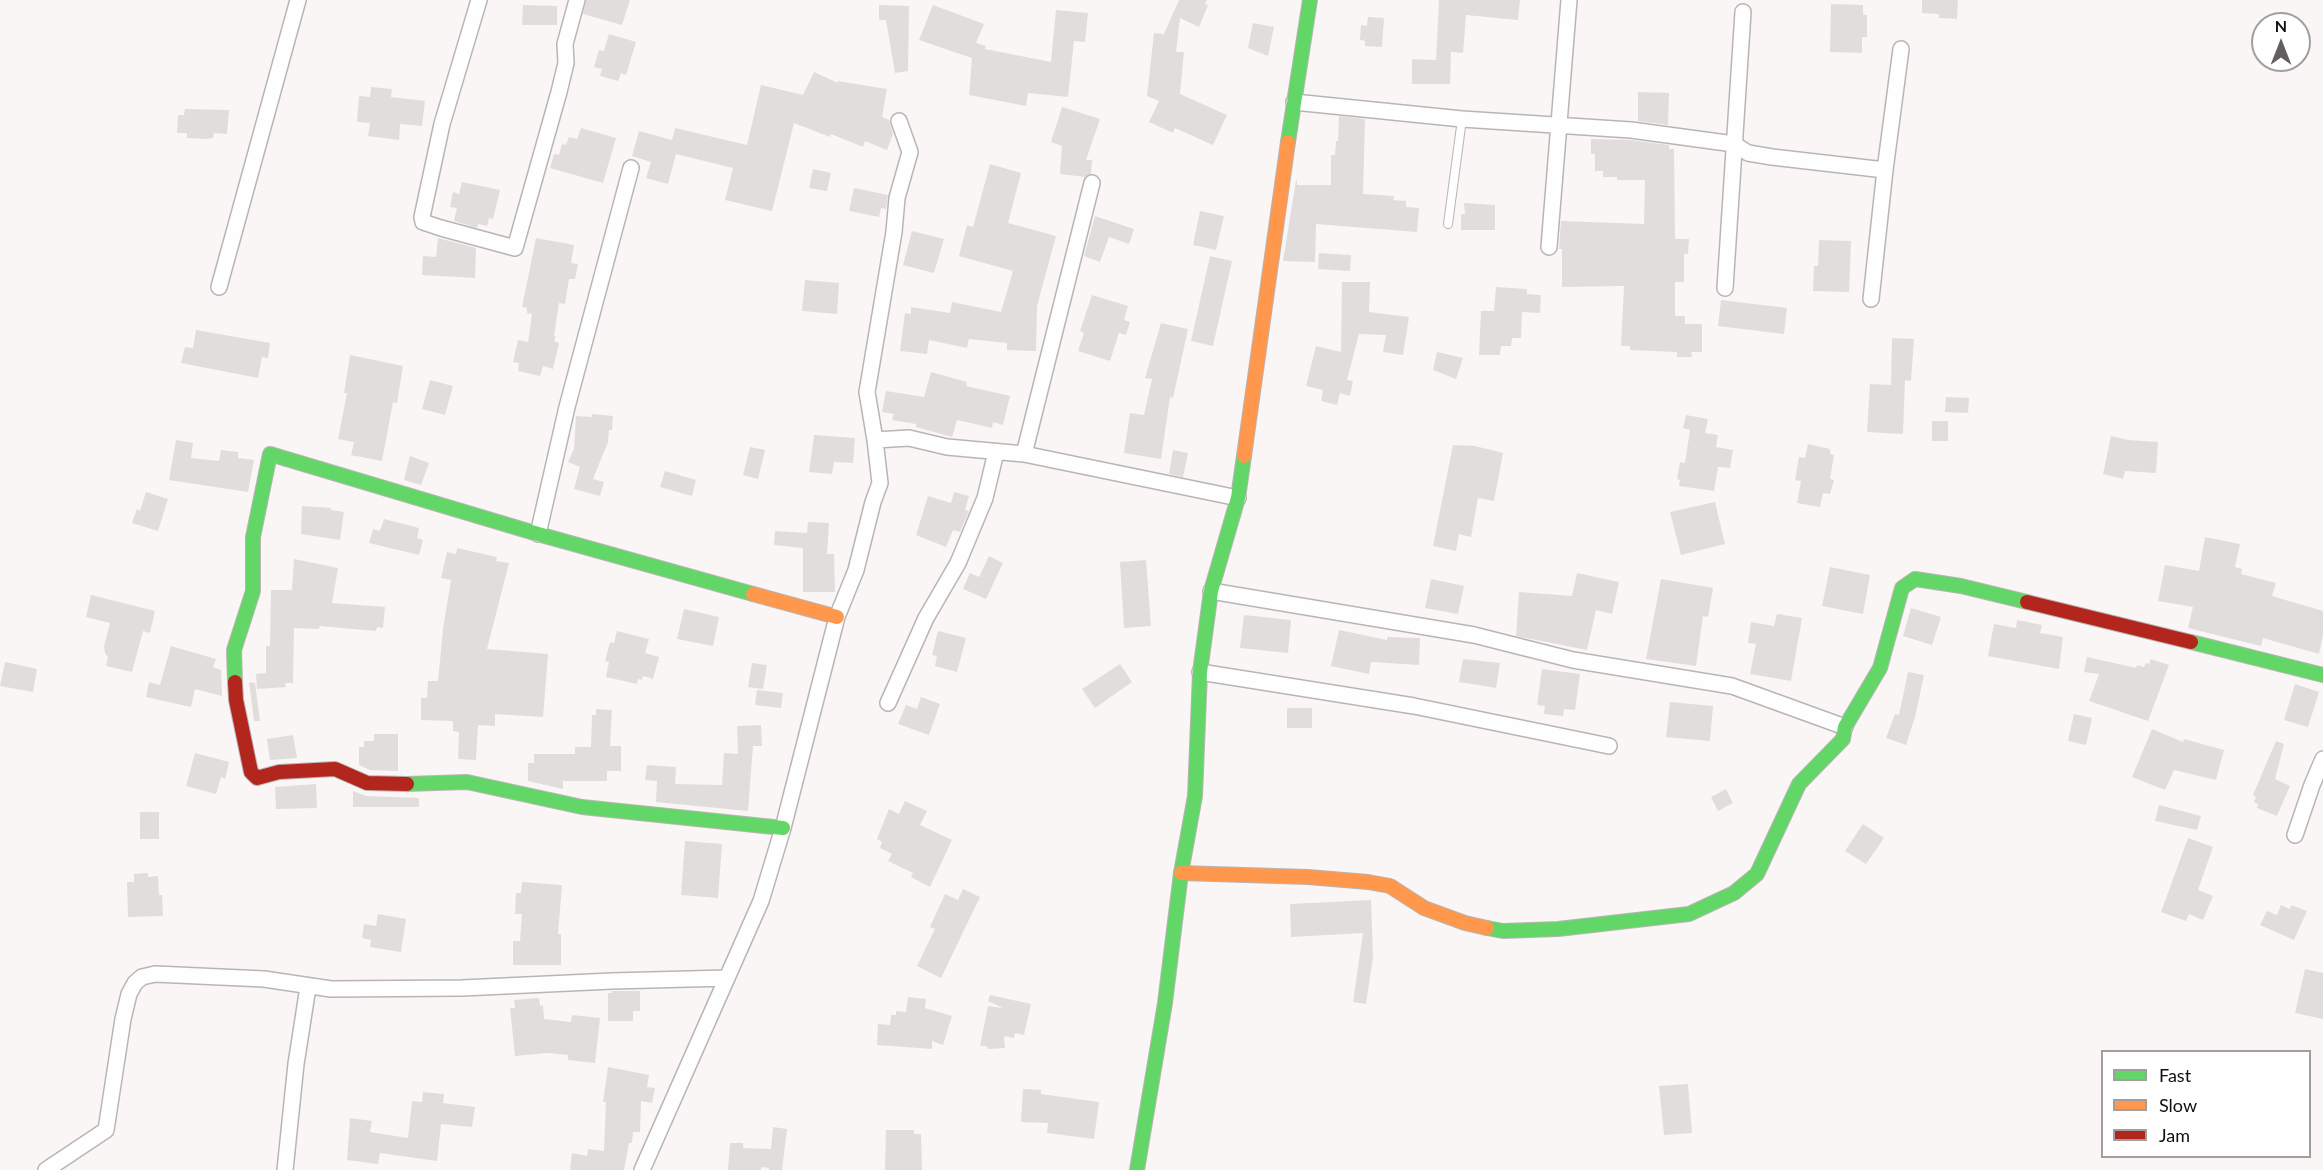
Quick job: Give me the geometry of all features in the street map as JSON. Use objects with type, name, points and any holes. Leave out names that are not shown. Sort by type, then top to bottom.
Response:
[{"type":"street","points":[[219,287],[298,0]]},
{"type":"street","points":[[479,0],[442,124],[422,217],[423,222],[515,248],[560,92],[566,63],[565,44],[578,0]]},
{"type":"street","points":[[1137,1170],[1165,1003],[1181,873],[1195,796],[1200,672],[1211,591],[1238,498],[1272,244],[1310,0]]},
{"type":"street","points":[[1550,247],[1569,0]]},
{"type":"street","points":[[1725,288],[1743,12]]},
{"type":"street","points":[[1871,298],[1901,49]]},
{"type":"street","points":[[1294,102],[1462,119],[1631,130],[1734,144],[1756,155],[1885,170]]},
{"type":"street","points":[[642,1170],[761,901],[783,828],[837,617],[856,570],[879,483],[867,393],[894,232],[897,198],[910,152],[899,121]]},
{"type":"street","points":[[538,534],[567,407],[631,168]]},
{"type":"street","points":[[1024,454],[1092,183]]},
{"type":"street","points":[[875,440],[909,438],[947,447],[1024,454],[1238,498]]},
{"type":"street","points":[[888,703],[926,618],[962,552],[985,498],[996,452]]},
{"type":"street","points":[[783,828],[582,807],[467,782],[421,785],[367,783],[334,769],[279,772],[257,778],[251,772],[236,700],[234,650],[253,591],[253,537],[270,453],[538,534],[837,617]]},
{"type":"street","points":[[1181,873],[1308,877],[1368,882],[1390,886],[1424,908],[1465,923],[1503,931],[1558,929],[1689,914],[1734,893],[1757,874],[1799,784],[1843,739],[1845,727],[1880,668],[1902,588],[1915,579],[1961,586],[2323,675]]},
{"type":"street","points":[[1211,591],[1474,635],[1573,660],[1732,686],[1845,727]]},
{"type":"street","points":[[1200,672],[1414,706],[1609,746]]},
{"type":"street","points":[[2295,835],[2323,759]]},
{"type":"street","points":[[46,1170],[106,1130],[123,1019],[129,994],[135,983],[142,977],[155,974],[264,979],[331,989],[462,988],[727,978]]},
{"type":"street","points":[[285,1170],[296,1064],[308,987]]},
{"type":"lane","points":[[1448,224],[1462,119]]},
{"type":"building","points":[[586,0],[630,0],[622,25],[583,14]]},
{"type":"building","points":[[1179,0],[1207,0],[1205,4],[1208,5],[1199,27],[1180,18],[1176,52],[1184,52],[1180,94],[1227,115],[1213,145],[1175,128],[1173,133],[1149,122],[1159,101],[1147,96],[1154,33],[1164,34]]},
{"type":"building","points":[[1439,0],[1520,0],[1518,20],[1466,15],[1463,53],[1451,52],[1450,84],[1412,84],[1412,59],[1436,60]]},
{"type":"building","points":[[1922,0],[1958,0],[1957,19],[1939,18],[1939,14],[1922,13]]},
{"type":"building","points":[[1831,4],[1863,5],[1863,15],[1867,15],[1867,37],[1862,37],[1862,53],[1830,52]]},
{"type":"building","points":[[523,5],[557,6],[557,25],[522,25]]},
{"type":"building","points":[[879,5],[909,6],[908,71],[895,73],[886,20],[879,20]]},
{"type":"building","points":[[933,5],[984,24],[976,43],[986,46],[985,49],[1051,62],[1056,10],[1088,13],[1085,42],[1074,41],[1068,97],[1028,93],[1026,106],[969,95],[972,58],[919,40]]},
{"type":"building","points":[[1368,17],[1384,18],[1382,47],[1365,46],[1365,41],[1360,40],[1361,25],[1367,26]]},
{"type":"building","points":[[1253,23],[1274,27],[1268,56],[1248,48]]},
{"type":"building","points":[[609,34],[636,42],[626,75],[621,73],[618,81],[600,76],[602,69],[594,67],[599,50],[604,51]]},
{"type":"building","points":[[814,72],[838,83],[838,81],[887,89],[882,117],[889,120],[893,134],[887,150],[865,141],[863,147],[794,123],[772,211],[725,200],[733,168],[676,154],[668,184],[646,178],[651,162],[632,156],[639,131],[672,140],[675,128],[747,145],[761,85],[803,95]]},
{"type":"building","points":[[371,87],[392,89],[391,97],[425,101],[422,126],[400,124],[399,140],[368,136],[370,123],[357,122],[359,96],[370,97]]},
{"type":"building","points":[[1638,92],[1669,93],[1668,125],[1638,121]]},
{"type":"building","points":[[1062,107],[1100,119],[1086,160],[1092,160],[1091,174],[1085,177],[1060,174],[1062,146],[1051,142]]},
{"type":"building","points":[[185,109],[229,110],[227,134],[214,133],[213,138],[207,139],[187,138],[187,133],[177,133],[178,115],[184,115]]},
{"type":"building","points":[[1339,116],[1365,119],[1363,194],[1394,196],[1393,200],[1406,201],[1406,207],[1419,208],[1417,232],[1316,224],[1315,262],[1283,261],[1296,180],[1297,185],[1331,185],[1331,155],[1335,155],[1336,141],[1338,141]]},
{"type":"building","points":[[581,128],[616,138],[603,183],[550,168],[554,154],[559,155],[562,144],[566,145],[569,137],[577,139]]},
{"type":"building","points":[[1591,139],[1630,140],[1669,145],[1669,149],[1674,149],[1675,239],[1689,239],[1688,254],[1684,254],[1684,282],[1675,282],[1675,316],[1685,316],[1685,324],[1702,324],[1702,352],[1691,352],[1692,357],[1677,357],[1677,352],[1630,350],[1630,346],[1621,346],[1624,286],[1562,287],[1562,249],[1559,249],[1561,221],[1644,224],[1645,180],[1617,180],[1617,177],[1603,177],[1603,171],[1595,171],[1595,154],[1591,154]]},
{"type":"building","points":[[990,164],[1021,173],[1008,223],[1056,236],[1037,306],[1036,351],[1007,350],[1007,343],[969,339],[967,348],[929,340],[927,354],[900,351],[905,313],[911,314],[911,307],[950,313],[952,302],[1001,312],[1013,271],[959,256],[967,225],[973,227]]},
{"type":"building","points":[[813,169],[831,173],[827,191],[809,188]]},
{"type":"building","points":[[462,182],[500,190],[493,219],[489,218],[487,226],[478,224],[477,228],[454,221],[457,208],[450,207],[453,192],[459,194]]},
{"type":"building","points":[[854,188],[888,195],[886,209],[881,208],[879,217],[849,211]]},
{"type":"building","points":[[1464,203],[1495,205],[1495,230],[1461,230],[1461,214],[1465,214]]},
{"type":"building","points":[[1200,211],[1224,216],[1216,250],[1193,245]]},
{"type":"building","points":[[1095,216],[1134,229],[1129,244],[1109,237],[1100,262],[1084,256]]},
{"type":"building","points":[[912,231],[944,239],[934,273],[903,265]]},
{"type":"building","points":[[438,238],[476,248],[475,278],[422,275],[423,256],[436,257]]},
{"type":"building","points":[[536,238],[574,245],[571,263],[578,264],[575,279],[569,279],[565,304],[559,303],[554,341],[559,343],[553,369],[543,366],[540,376],[518,371],[519,363],[513,362],[518,340],[528,342],[532,314],[527,313],[527,308],[522,307]]},
{"type":"building","points":[[1819,240],[1851,241],[1849,292],[1813,291],[1814,266],[1818,266]]},
{"type":"building","points":[[1319,253],[1351,255],[1350,271],[1318,269]]},
{"type":"building","points":[[1210,256],[1232,261],[1213,346],[1191,341]]},
{"type":"building","points":[[805,280],[839,283],[837,314],[802,311]]},
{"type":"building","points":[[1342,282],[1370,282],[1369,312],[1409,317],[1403,355],[1383,352],[1386,335],[1359,334],[1347,380],[1353,381],[1350,396],[1340,393],[1337,405],[1321,401],[1323,390],[1306,386],[1316,346],[1341,352]]},
{"type":"building","points":[[1496,287],[1527,289],[1527,294],[1541,295],[1540,313],[1522,312],[1521,338],[1512,338],[1511,346],[1501,346],[1500,355],[1479,355],[1481,311],[1494,311]]},
{"type":"building","points":[[1092,295],[1128,306],[1124,320],[1130,322],[1126,335],[1119,333],[1110,361],[1078,351],[1084,333],[1080,331]]},
{"type":"building","points":[[1721,300],[1787,308],[1784,334],[1718,326]]},
{"type":"building","points":[[1161,323],[1188,329],[1173,398],[1170,397],[1161,459],[1124,453],[1130,413],[1144,415],[1152,379],[1145,378]]},
{"type":"building","points":[[196,330],[270,343],[268,358],[262,357],[258,378],[181,363],[185,347],[193,348]]},
{"type":"building","points":[[1892,338],[1914,339],[1911,381],[1905,380],[1903,434],[1867,432],[1870,384],[1891,385]]},
{"type":"building","points":[[1437,352],[1463,358],[1456,379],[1433,370]]},
{"type":"building","points":[[350,355],[403,366],[397,403],[393,402],[382,461],[351,455],[354,442],[338,439],[347,393],[344,393]]},
{"type":"building","points":[[931,372],[967,382],[966,386],[1010,396],[1003,425],[993,422],[992,428],[957,420],[952,437],[916,427],[916,424],[892,420],[894,414],[882,412],[886,391],[924,397]]},
{"type":"building","points":[[430,380],[453,386],[445,415],[422,409]]},
{"type":"building","points":[[1946,397],[1969,398],[1968,413],[1945,412]]},
{"type":"building","points":[[592,414],[613,416],[612,430],[609,430],[608,442],[593,479],[604,482],[600,496],[574,489],[580,467],[568,462],[574,449],[576,416],[592,417]]},
{"type":"building","points":[[1686,415],[1708,419],[1705,433],[1718,435],[1716,447],[1733,450],[1730,468],[1718,467],[1714,491],[1679,486],[1680,480],[1677,479],[1680,462],[1685,463],[1690,430],[1683,428]]},
{"type":"building","points":[[1932,421],[1948,421],[1948,441],[1932,441]]},
{"type":"building","points":[[814,435],[855,438],[853,463],[834,462],[832,474],[809,472]]},
{"type":"building","points":[[2111,436],[2128,440],[2158,442],[2156,473],[2125,471],[2123,479],[2103,474]]},
{"type":"building","points":[[176,440],[193,443],[191,458],[219,461],[221,450],[238,452],[238,458],[254,460],[248,492],[169,480]]},
{"type":"building","points":[[1808,444],[1830,449],[1830,454],[1834,455],[1830,479],[1834,480],[1830,494],[1823,493],[1820,507],[1797,503],[1801,481],[1795,480],[1799,457],[1805,458]]},
{"type":"building","points":[[1453,445],[1475,446],[1503,453],[1494,501],[1478,498],[1471,537],[1459,534],[1456,551],[1433,546]]},
{"type":"building","points":[[750,447],[765,450],[758,479],[743,475]]},
{"type":"building","points":[[1173,450],[1188,453],[1183,477],[1169,474]]},
{"type":"building","points":[[410,456],[429,463],[421,485],[404,480]]},
{"type":"building","points":[[665,471],[696,480],[692,496],[660,487]]},
{"type":"building","points":[[146,492],[168,499],[158,531],[132,523],[137,509],[140,511]]},
{"type":"building","points":[[954,492],[969,496],[965,510],[969,511],[960,532],[953,530],[946,547],[916,535],[928,496],[951,503]]},
{"type":"building","points":[[1715,502],[1725,544],[1681,555],[1670,512]]},
{"type":"building","points":[[302,506],[331,508],[331,510],[344,512],[340,540],[301,534]]},
{"type":"building","points":[[384,519],[419,528],[417,538],[423,540],[419,555],[369,543],[373,529],[380,531]]},
{"type":"building","points":[[808,522],[829,523],[827,554],[834,554],[835,592],[803,592],[803,548],[774,545],[775,531],[807,533]]},
{"type":"building","points":[[2205,537],[2240,544],[2235,567],[2242,569],[2241,574],[2276,583],[2272,596],[2323,611],[2323,635],[2319,654],[2263,638],[2261,646],[2188,628],[2193,607],[2158,601],[2165,565],[2199,571]]},
{"type":"building","points":[[457,548],[497,557],[496,561],[509,563],[487,649],[548,654],[543,717],[495,714],[495,726],[478,725],[476,760],[458,759],[459,732],[453,731],[453,721],[421,720],[421,698],[427,698],[428,681],[438,681],[451,580],[441,578],[447,552],[456,554]]},
{"type":"building","points":[[989,556],[1003,563],[986,599],[963,589],[970,573],[979,577]]},
{"type":"building","points":[[294,559],[338,568],[332,603],[385,607],[383,628],[377,627],[376,631],[320,626],[319,629],[294,628],[293,683],[285,683],[286,687],[257,689],[256,674],[266,673],[266,646],[270,646],[271,590],[292,590]]},
{"type":"building","points":[[1146,560],[1151,626],[1124,628],[1120,562]]},
{"type":"building","points":[[1830,567],[1870,575],[1863,614],[1822,606]]},
{"type":"building","points":[[1577,573],[1619,582],[1612,614],[1596,610],[1587,650],[1516,636],[1519,592],[1572,596]]},
{"type":"building","points":[[1431,579],[1464,586],[1458,614],[1425,608]]},
{"type":"building","points":[[1661,579],[1713,588],[1708,617],[1703,616],[1696,666],[1646,659]]},
{"type":"building","points":[[91,595],[155,611],[150,633],[143,631],[132,672],[106,666],[108,657],[104,646],[110,623],[86,617]]},
{"type":"building","points":[[1911,608],[1941,617],[1932,645],[1903,636]]},
{"type":"building","points":[[684,609],[719,617],[713,646],[677,639]]},
{"type":"building","points":[[1777,614],[1802,618],[1791,681],[1750,674],[1756,644],[1748,643],[1751,622],[1774,626]]},
{"type":"building","points":[[1244,615],[1291,620],[1288,653],[1240,648]]},
{"type":"building","points":[[2017,620],[2042,625],[2040,633],[2063,637],[2059,669],[1988,656],[1994,624],[2016,628]]},
{"type":"building","points":[[1339,630],[1387,640],[1387,637],[1420,638],[1419,665],[1371,662],[1369,674],[1331,666]]},
{"type":"building","points":[[617,631],[649,639],[645,653],[659,657],[653,679],[643,676],[642,680],[638,679],[637,684],[606,677],[609,662],[605,661],[610,642],[614,643]]},
{"type":"building","points":[[938,631],[966,638],[957,672],[935,666],[937,656],[932,655]]},
{"type":"building","points":[[171,646],[216,659],[213,667],[221,670],[222,696],[195,689],[191,707],[146,697],[149,682],[160,685]]},
{"type":"building","points":[[2087,657],[2136,668],[2137,665],[2144,667],[2146,663],[2149,664],[2151,659],[2169,665],[2148,721],[2089,701],[2099,674],[2084,672]]},
{"type":"building","points":[[1463,659],[1500,663],[1496,688],[1459,682]]},
{"type":"building","points":[[5,662],[37,669],[33,692],[0,686]]},
{"type":"building","points":[[752,663],[767,665],[763,689],[748,687]]},
{"type":"building","points":[[1120,664],[1132,682],[1095,708],[1082,689]]},
{"type":"building","points":[[1542,669],[1580,674],[1575,710],[1564,709],[1563,716],[1544,714],[1545,706],[1537,705]]},
{"type":"building","points":[[1908,672],[1924,675],[1906,745],[1886,738],[1895,714],[1899,715]]},
{"type":"building","points":[[249,682],[255,683],[260,721],[254,721]]},
{"type":"building","points":[[2295,684],[2319,692],[2308,727],[2284,720]]},
{"type":"building","points":[[757,690],[783,693],[781,708],[755,705]]},
{"type":"building","points":[[921,697],[940,704],[929,735],[898,724],[906,705],[917,709]]},
{"type":"building","points":[[1670,702],[1713,706],[1710,741],[1666,737]]},
{"type":"building","points":[[1287,708],[1312,708],[1312,728],[1287,728]]},
{"type":"building","points":[[596,709],[612,710],[610,746],[621,746],[621,771],[607,771],[607,781],[563,781],[563,789],[528,781],[528,763],[534,763],[534,754],[575,754],[575,747],[591,747],[592,715],[596,715]]},
{"type":"building","points":[[2074,714],[2092,718],[2086,745],[2068,741]]},
{"type":"building","points":[[761,725],[762,746],[753,746],[748,811],[656,802],[657,781],[645,780],[647,765],[676,767],[675,784],[722,785],[724,753],[738,754],[737,726]]},
{"type":"building","points":[[2152,729],[2183,742],[2184,739],[2224,750],[2216,780],[2174,770],[2165,790],[2132,777]]},
{"type":"building","points":[[374,734],[398,734],[398,771],[370,770],[359,765],[359,747],[364,747],[364,741],[374,741]]},
{"type":"building","points":[[293,735],[297,758],[270,760],[267,739]]},
{"type":"building","points":[[2276,741],[2284,744],[2275,779],[2290,786],[2277,816],[2257,808],[2258,804],[2254,802],[2256,797],[2253,795]]},
{"type":"building","points":[[195,753],[229,762],[225,779],[221,777],[216,794],[186,786]]},
{"type":"building","points":[[316,784],[317,808],[276,809],[275,787]]},
{"type":"building","points":[[1726,789],[1733,803],[1718,811],[1711,797]]},
{"type":"building","points":[[353,791],[366,796],[419,798],[419,807],[353,807]]},
{"type":"building","points":[[905,801],[927,811],[920,825],[952,840],[930,887],[911,877],[913,873],[888,861],[892,854],[880,848],[882,842],[877,839],[889,809],[899,814]]},
{"type":"building","points":[[2159,805],[2201,816],[2197,830],[2155,821]]},
{"type":"building","points":[[140,812],[159,812],[159,839],[140,839]]},
{"type":"building","points":[[1863,824],[1884,838],[1866,864],[1845,851]]},
{"type":"building","points":[[2188,838],[2213,847],[2198,890],[2213,896],[2203,920],[2189,914],[2186,921],[2161,912]]},
{"type":"building","points":[[685,841],[722,844],[718,898],[681,895]]},
{"type":"building","points":[[148,873],[148,877],[158,876],[163,916],[128,917],[127,882],[134,882],[134,874]]},
{"type":"building","points":[[522,882],[562,885],[558,934],[561,934],[561,965],[513,965],[513,941],[520,941],[522,914],[515,914],[516,893],[521,893]]},
{"type":"building","points":[[963,889],[980,897],[941,978],[917,966],[935,929],[930,927],[945,894],[958,900]]},
{"type":"building","points":[[1371,900],[1373,957],[1366,1004],[1353,1002],[1363,933],[1291,937],[1290,904]]},
{"type":"building","points":[[2281,905],[2290,909],[2291,905],[2307,911],[2294,940],[2260,925],[2267,911],[2277,915]]},
{"type":"building","points":[[378,914],[406,919],[401,952],[370,947],[371,940],[362,938],[364,924],[376,926]]},
{"type":"building","points":[[2305,969],[2323,973],[2323,1019],[2295,1013]]},
{"type":"building","points":[[640,991],[640,1011],[633,1011],[633,1021],[608,1021],[608,993]]},
{"type":"building","points":[[990,995],[1031,1004],[1024,1035],[1015,1033],[1014,1038],[1004,1036],[1005,1048],[988,1049],[987,1046],[980,1046],[988,1006],[1003,1008],[988,1001]]},
{"type":"building","points":[[908,997],[926,999],[925,1008],[952,1016],[943,1045],[932,1041],[932,1049],[877,1045],[878,1024],[890,1025],[891,1015],[896,1015],[896,1011],[906,1012]]},
{"type":"building","points":[[539,998],[540,1006],[543,1005],[544,1019],[571,1022],[572,1015],[600,1018],[595,1063],[568,1060],[568,1055],[548,1053],[515,1056],[510,1008],[515,1008],[514,1000]]},
{"type":"building","points":[[608,1067],[649,1075],[647,1087],[655,1088],[652,1103],[641,1101],[640,1132],[633,1132],[624,1170],[570,1170],[572,1153],[587,1156],[588,1149],[604,1151],[606,1102],[603,1102]]},
{"type":"building","points":[[1688,1084],[1692,1133],[1664,1135],[1659,1086]]},
{"type":"building","points":[[1023,1089],[1041,1090],[1041,1094],[1099,1102],[1094,1139],[1047,1133],[1048,1123],[1021,1122]]},
{"type":"building","points":[[423,1092],[444,1094],[443,1103],[475,1107],[472,1127],[441,1124],[437,1161],[380,1153],[378,1164],[347,1160],[350,1118],[372,1121],[370,1132],[408,1138],[412,1101],[422,1102]]},
{"type":"building","points":[[773,1127],[787,1129],[782,1170],[769,1170],[769,1168],[761,1167],[761,1170],[728,1170],[730,1143],[743,1143],[743,1148],[771,1149]]},
{"type":"building","points":[[886,1130],[914,1130],[914,1134],[921,1134],[922,1170],[885,1170]]},
{"type":"traffic: fast","points":[[1288,142],[1310,0]]},
{"type":"traffic: fast","points":[[235,682],[234,650],[253,591],[253,537],[270,454],[538,534],[753,594]]},
{"type":"traffic: fast","points":[[1137,1170],[1165,1003],[1181,873],[1195,796],[1200,672],[1211,591],[1238,498],[1244,456]]},
{"type":"traffic: fast","points":[[1487,928],[1503,931],[1558,929],[1689,914],[1734,893],[1757,874],[1799,784],[1843,739],[1845,727],[1880,668],[1902,588],[1915,579],[1961,586],[2027,602]]},
{"type":"traffic: fast","points":[[2191,642],[2323,675]]},
{"type":"traffic: fast","points":[[407,784],[467,782],[582,807],[783,828]]},
{"type":"traffic: slow","points":[[1244,456],[1288,142]]},
{"type":"traffic: slow","points":[[753,594],[837,617]]},
{"type":"traffic: slow","points":[[1181,873],[1308,877],[1368,882],[1390,886],[1424,908],[1465,923],[1487,928]]},
{"type":"traffic: jam","points":[[2027,602],[2191,642]]},
{"type":"traffic: jam","points":[[235,682],[236,700],[251,772],[257,778],[279,772],[335,769],[367,783],[407,784]]}]
